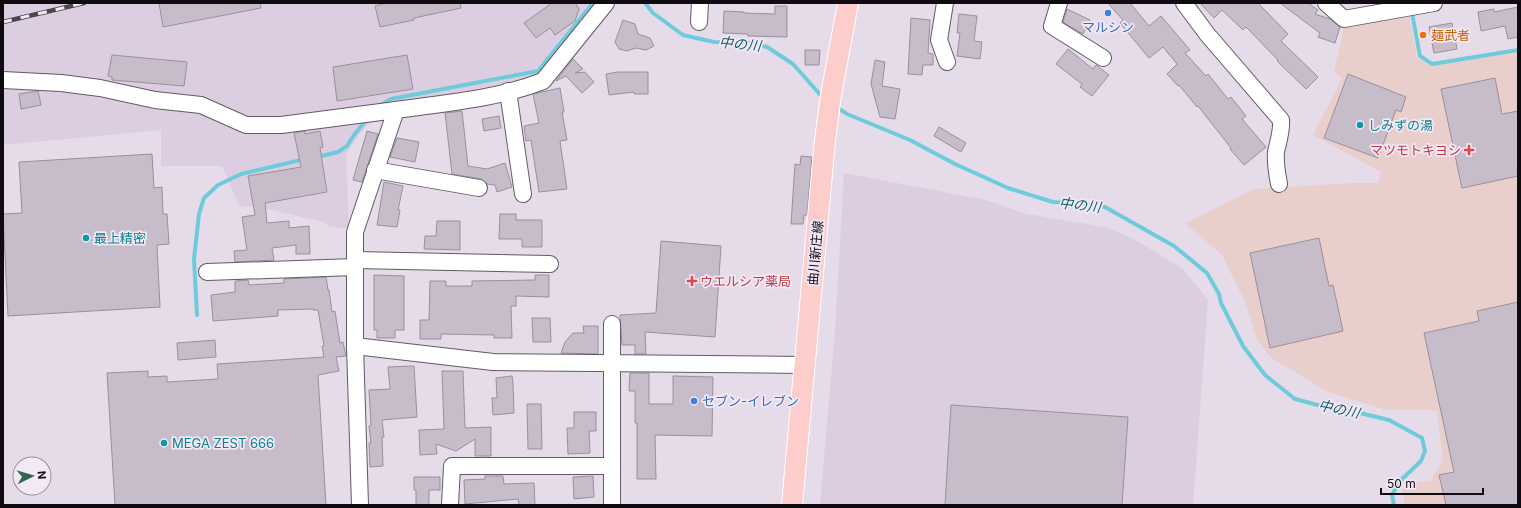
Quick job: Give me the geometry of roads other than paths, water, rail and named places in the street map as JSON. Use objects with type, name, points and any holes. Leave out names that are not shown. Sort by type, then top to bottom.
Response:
[{"type":"main road","name":"曲川新庄線","points":[[792,505],[825,140],[831,94],[848,3]]},
{"type":"street","points":[[3,80],[61,83],[100,88],[155,100],[201,105],[246,125],[281,125],[483,97],[532,86],[543,81],[606,3]]},
{"type":"street","points":[[699,22],[700,3]]},
{"type":"street","points":[[945,3],[939,40],[947,62]]},
{"type":"street","points":[[1059,3],[1052,26],[1103,58]]},
{"type":"street","points":[[1184,3],[1207,34],[1281,120],[1276,153],[1276,170],[1279,184]]},
{"type":"street","points":[[1326,3],[1344,19],[1399,6],[1434,3]]},
{"type":"street","points":[[508,91],[524,194]]},
{"type":"street","points":[[360,505],[355,346],[355,232],[396,110]]},
{"type":"street","points":[[375,170],[479,188]]},
{"type":"street","points":[[207,272],[355,263],[550,264]]},
{"type":"street","points":[[612,324],[612,505]]},
{"type":"street","points":[[355,346],[493,362],[804,365]]},
{"type":"street","points":[[450,505],[452,466],[612,466]]},
{"type":"waterway","points":[[379,106],[391,99],[538,71],[593,3]]},
{"type":"waterway","name":"中の川","points":[[645,3],[653,13],[683,35],[714,42],[751,43],[767,47],[793,64],[824,99]]},
{"type":"waterway","points":[[1412,13],[1420,56],[1432,64],[1518,50]]},
{"type":"waterway","name":"中の川","points":[[835,106],[847,114],[910,140],[955,164],[1008,188],[1053,202],[1078,203],[1105,207],[1174,246],[1207,273],[1219,294],[1221,303],[1243,346],[1265,375],[1295,399],[1336,410],[1360,413],[1389,420],[1422,438],[1425,451],[1421,461],[1400,481],[1392,495],[1394,505]]},
{"type":"waterway","points":[[317,157],[338,152],[347,146],[368,118]]},
{"type":"waterway","points":[[197,315],[194,259],[199,214],[204,198],[218,185],[241,174],[305,159]]},
{"type":"railway","points":[[3,22],[84,3]]},
{"type":"place","name":"マルシン","points":[[1108,13]]},
{"type":"place","name":"麺武者","points":[[1423,35]]},
{"type":"place","name":"しみずの湯","points":[[1360,125]]},
{"type":"place","name":"マツモトキヨシ","points":[[1469,150]]},
{"type":"place","name":"最上精密","points":[[86,238]]},
{"type":"place","name":"ウエルシア薬局","points":[[692,281]]},
{"type":"place","name":"セブン-イレブン","points":[[694,401]]},
{"type":"place","name":"MEGA ZEST 666","points":[[164,443]]}]
